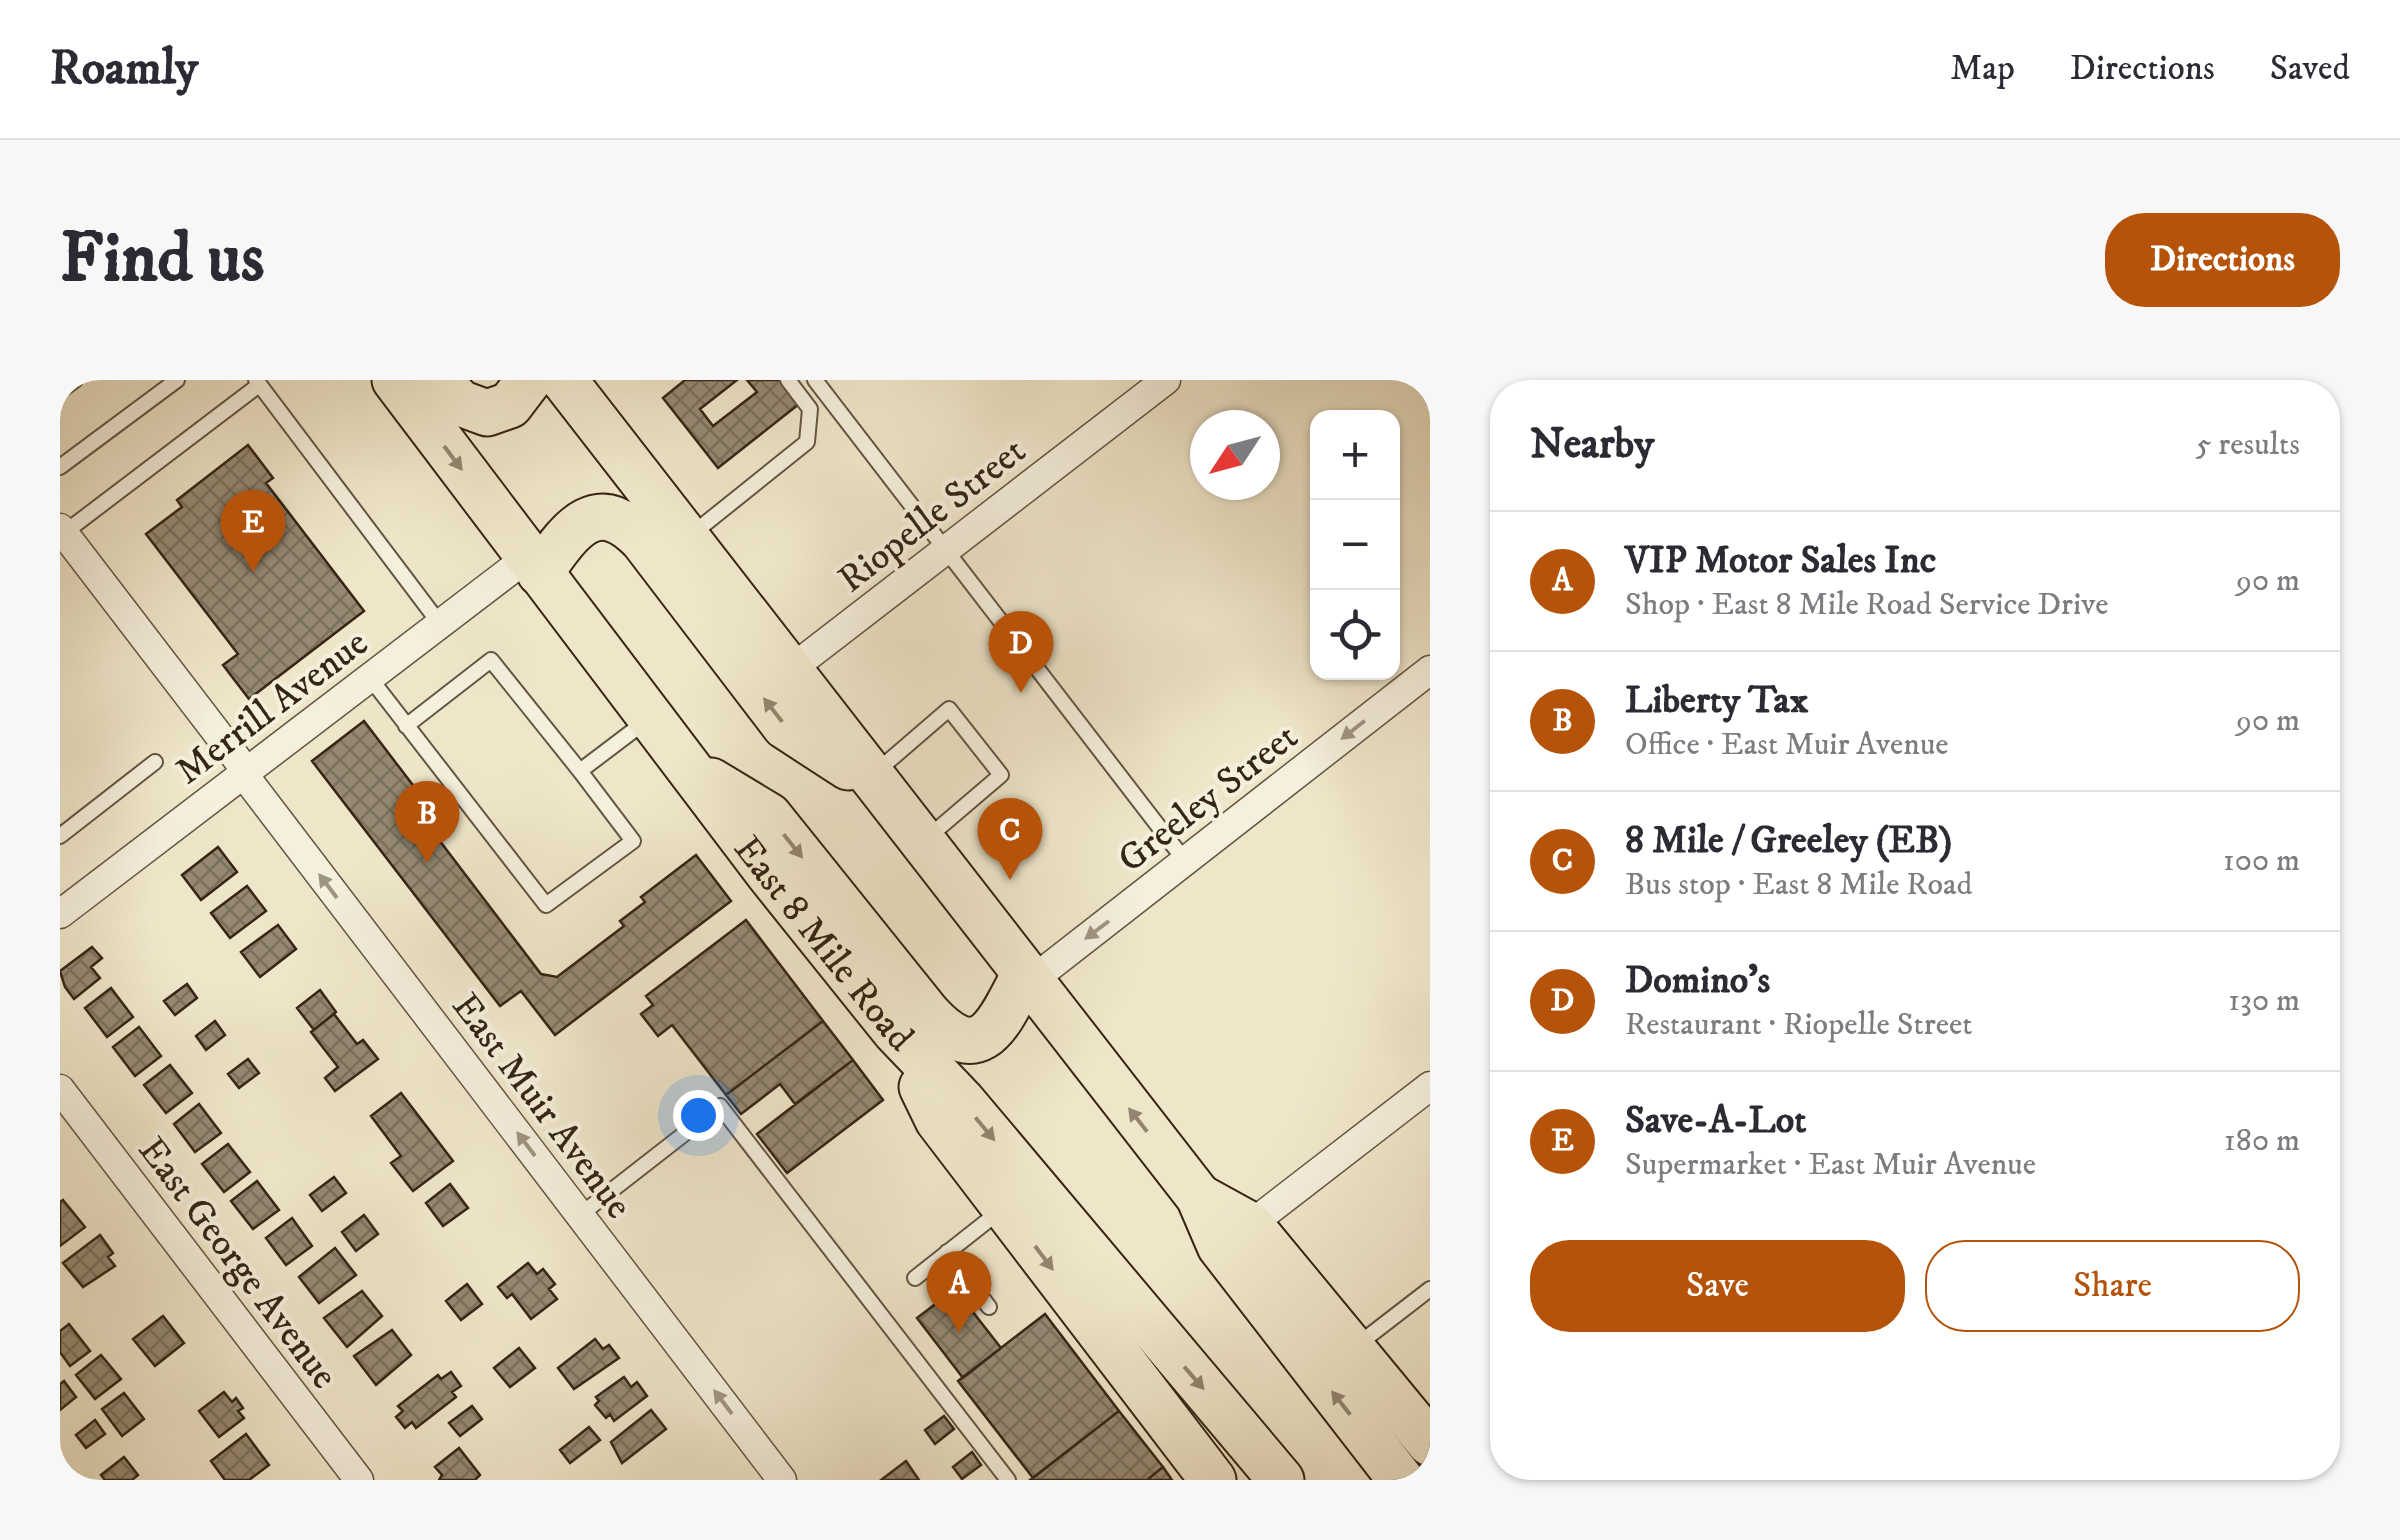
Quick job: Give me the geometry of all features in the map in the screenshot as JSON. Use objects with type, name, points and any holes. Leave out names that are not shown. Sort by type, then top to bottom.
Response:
[{"type":"highway","name":"East 8 Mile Road","points":[[394,380],[895,1032],[962,1101],[1281,1480]]},
{"type":"highway","points":[[438,380],[452,397],[487,413],[510,405],[529,380]]},
{"type":"highway","points":[[564,380],[1198,1197],[1220,1246],[1401,1480]]},
{"type":"highway","points":[[534,565],[586,521],[606,517],[624,523],[642,540],[786,726],[875,782]]},
{"type":"highway","points":[[688,766],[769,816],[928,1014],[948,1033],[966,1042],[982,1039],[996,1027],[1027,978]]},
{"type":"highway","points":[[895,1032],[938,1120],[1213,1480]]},
{"type":"highway","points":[[1198,1197],[1250,1224],[1430,1443]]},
{"type":"street","name":"Riopelle Street","points":[[790,670],[1166,380]]},
{"type":"street","name":"East Muir Avenue","points":[[62,531],[782,1480]]},
{"type":"street","name":"Merrill Avenue","points":[[60,914],[440,624],[534,565]]},
{"type":"street","name":"Greeley Street","points":[[1027,978],[1186,862],[1430,670]]},
{"type":"street","points":[[1250,1224],[1430,1086]]},
{"type":"street","name":"East George Avenue","points":[[60,1088],[359,1480]]},
{"type":"lane","points":[[60,391],[75,380]]},
{"type":"lane","points":[[60,467],[177,380]]},
{"type":"lane","points":[[687,538],[807,442],[810,410],[788,380]]},
{"type":"lane","points":[[814,380],[1186,862]]},
{"type":"lane","points":[[62,531],[258,382],[440,624]]},
{"type":"lane","points":[[370,678],[406,726],[546,905],[633,841],[491,660],[406,726]]},
{"type":"lane","points":[[875,782],[949,709],[1001,775],[922,843]]},
{"type":"lane","points":[[580,771],[651,718]]},
{"type":"lane","points":[[60,836],[155,762]]},
{"type":"lane","points":[[580,1215],[720,1106],[1008,1480]]},
{"type":"lane","points":[[914,1278],[1005,1207]]},
{"type":"lane","points":[[947,1252],[990,1307]]},
{"type":"lane","points":[[1352,1350],[1430,1289]]},
{"type":"building","points":[[685,380],[737,380],[700,409],[713,426],[757,392],[747,380],[780,380],[799,404],[718,468],[663,398]]},
{"type":"building","points":[[248,445],[273,478],[266,483],[364,611],[249,699],[223,665],[238,654],[146,534],[182,507],[177,500]]},
{"type":"building","points":[[364,721],[425,801],[420,804],[438,828],[433,832],[541,974],[557,977],[624,926],[620,921],[645,902],[641,897],[696,855],[731,901],[555,1035],[521,991],[500,1006],[312,761]]},
{"type":"building","points":[[218,847],[237,872],[201,900],[182,875]]},
{"type":"building","points":[[247,886],[266,911],[230,938],[211,913]]},
{"type":"building","points":[[746,920],[823,1021],[726,1095],[672,1025],[658,1036],[641,1014],[653,1005],[646,996]]},
{"type":"building","points":[[278,925],[296,949],[260,977],[241,952]]},
{"type":"building","points":[[92,947],[102,958],[91,967],[100,978],[74,999],[60,971]]},
{"type":"building","points":[[187,984],[197,998],[175,1015],[164,1001]]},
{"type":"building","points":[[111,988],[133,1017],[107,1037],[85,1008]]},
{"type":"building","points":[[320,990],[336,1012],[314,1030],[297,1008]]},
{"type":"building","points":[[334,1014],[357,1044],[363,1040],[378,1059],[335,1091],[325,1078],[338,1067],[311,1032]]},
{"type":"building","points":[[215,1021],[225,1035],[206,1050],[196,1036]]},
{"type":"building","points":[[823,1021],[853,1060],[795,1104],[780,1084],[741,1114],[726,1095]]},
{"type":"building","points":[[139,1027],[161,1056],[135,1076],[113,1047]]},
{"type":"building","points":[[248,1059],[259,1073],[239,1088],[228,1074]]},
{"type":"building","points":[[853,1060],[883,1100],[787,1173],[757,1134]]},
{"type":"building","points":[[170,1065],[192,1093],[166,1113],[144,1085]]},
{"type":"building","points":[[401,1093],[453,1161],[413,1191],[391,1163],[401,1156],[371,1116]]},
{"type":"building","points":[[199,1104],[221,1133],[195,1152],[174,1124]]},
{"type":"building","points":[[228,1144],[250,1172],[224,1192],[202,1164]]},
{"type":"building","points":[[334,1177],[346,1193],[322,1211],[310,1195]]},
{"type":"building","points":[[257,1181],[279,1210],[253,1229],[231,1201]]},
{"type":"building","points":[[450,1184],[468,1208],[443,1226],[426,1203]]},
{"type":"building","points":[[63,1200],[85,1227],[60,1246],[60,1202]]},
{"type":"building","points":[[364,1215],[378,1234],[356,1251],[342,1232]]},
{"type":"building","points":[[292,1218],[312,1246],[286,1265],[266,1238]]},
{"type":"building","points":[[100,1235],[113,1253],[108,1257],[115,1266],[83,1287],[63,1263]]},
{"type":"building","points":[[335,1248],[356,1275],[319,1303],[299,1277]]},
{"type":"building","points":[[528,1263],[537,1274],[543,1269],[555,1284],[549,1289],[557,1299],[531,1319],[512,1294],[507,1298],[498,1287]]},
{"type":"building","points":[[467,1284],[482,1304],[461,1320],[446,1301]]},
{"type":"building","points":[[955,1289],[1001,1348],[963,1378],[917,1318]]},
{"type":"building","points":[[362,1291],[382,1316],[347,1347],[324,1318]]},
{"type":"building","points":[[1045,1314],[1119,1411],[1033,1478],[958,1381]]},
{"type":"building","points":[[163,1316],[184,1343],[155,1366],[133,1339]]},
{"type":"building","points":[[69,1324],[90,1351],[70,1366],[60,1352],[60,1331]]},
{"type":"building","points":[[392,1330],[411,1355],[376,1385],[354,1356]]},
{"type":"building","points":[[595,1339],[603,1349],[609,1345],[619,1358],[574,1389],[558,1368]]},
{"type":"building","points":[[519,1348],[535,1368],[510,1387],[494,1368]]},
{"type":"building","points":[[101,1355],[121,1379],[95,1399],[76,1375]]},
{"type":"building","points":[[451,1372],[461,1386],[452,1392],[456,1397],[416,1428],[412,1422],[405,1428],[396,1417],[403,1411],[398,1406],[438,1375],[441,1379]]},
{"type":"building","points":[[624,1377],[631,1387],[637,1382],[647,1396],[614,1421],[595,1405],[599,1401],[596,1397]]},
{"type":"building","points":[[64,1381],[76,1397],[60,1410],[60,1384]]},
{"type":"building","points":[[224,1392],[232,1402],[236,1398],[244,1418],[219,1437],[199,1411]]},
{"type":"building","points":[[124,1393],[144,1419],[122,1436],[102,1409]]},
{"type":"building","points":[[472,1406],[482,1419],[460,1436],[449,1423]]},
{"type":"building","points":[[651,1410],[666,1429],[622,1463],[611,1442]]},
{"type":"building","points":[[1119,1411],[1163,1467],[1147,1480],[1030,1480]]},
{"type":"building","points":[[944,1416],[954,1429],[935,1444],[925,1430]]},
{"type":"building","points":[[95,1420],[105,1434],[86,1448],[76,1435]]},
{"type":"building","points":[[589,1427],[600,1440],[570,1463],[560,1450]]},
{"type":"building","points":[[246,1434],[269,1465],[249,1480],[225,1480],[211,1461]]},
{"type":"building","points":[[459,1448],[480,1475],[475,1480],[439,1480],[442,1475],[435,1467]]},
{"type":"building","points":[[972,1452],[981,1465],[962,1479],[953,1467]]},
{"type":"building","points":[[124,1457],[138,1475],[132,1480],[105,1480],[101,1475]]},
{"type":"building","points":[[906,1461],[919,1480],[881,1480]]},
{"type":"building","points":[[1163,1467],[1172,1480],[1147,1480]]},
{"type":"place","name":"Save-A-Lot","points":[[253,572]]},
{"type":"place","name":"Domino's","points":[[1021,693]]},
{"type":"place","name":"Liberty Tax","points":[[427,863]]},
{"type":"place","name":"8 Mile / Greeley (EB)","points":[[1010,880]]},
{"type":"place","name":"VIP Motor Sales Inc","points":[[959,1333]]}]
